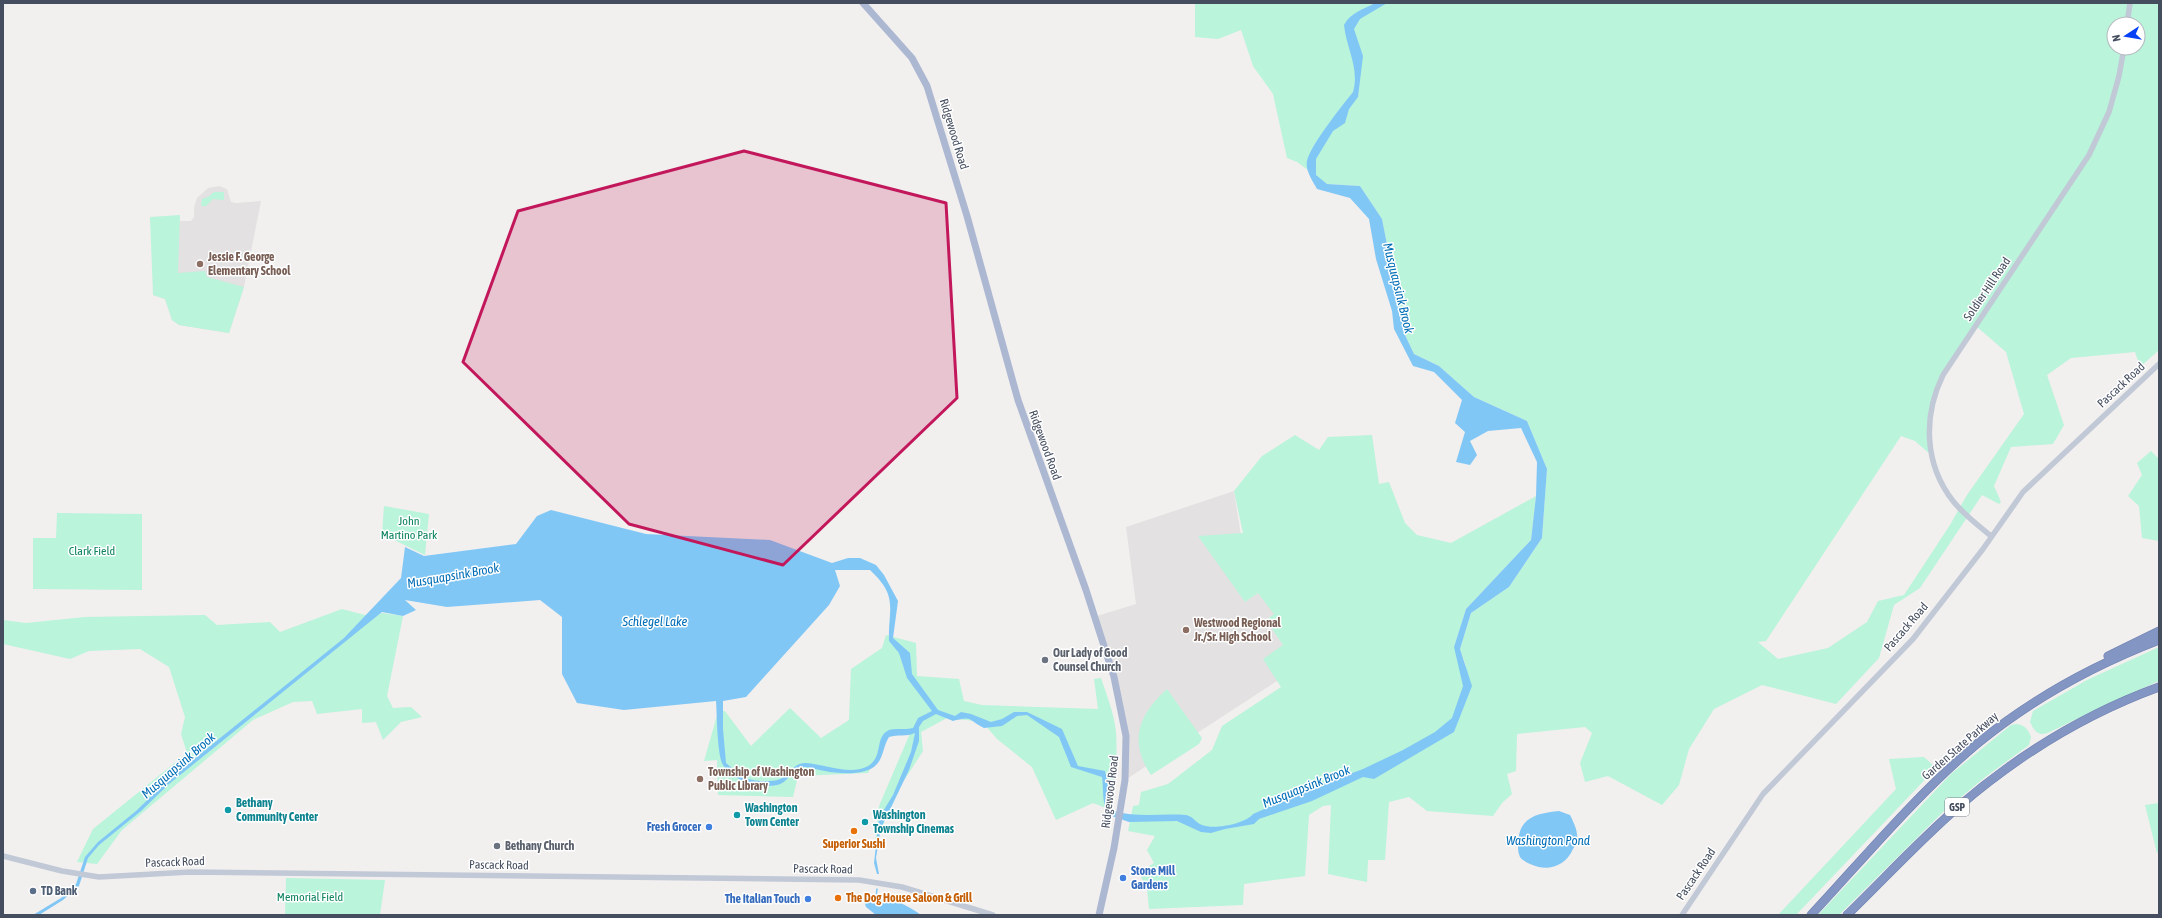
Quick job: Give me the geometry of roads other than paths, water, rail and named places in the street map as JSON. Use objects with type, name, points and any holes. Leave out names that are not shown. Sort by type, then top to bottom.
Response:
[{"type":"highway","points":[[2063,685],[2092,664],[2159,631]]},
{"type":"highway","name":"Garden State Parkway","points":[[1811,915],[1927,790],[1960,758],[2010,719],[2063,685],[2124,654],[2159,640]]},
{"type":"highway","name":"GSP","points":[[1847,915],[1933,830],[1984,785],[2054,737],[2115,705],[2159,687]]},
{"type":"highway","points":[[2115,705],[2159,693]]},
{"type":"main road","name":"Ridgewood Road","points":[[863,3],[918,67],[934,106],[1018,400],[1083,584],[1114,678],[1126,736],[1125,780],[1119,824],[1099,915]]},
{"type":"street","points":[[2128,16],[2130,3]]},
{"type":"street","name":"Soldier Hill Road","points":[[1991,536],[1960,510],[1945,490],[1939,478],[1931,455],[1929,432],[1934,397],[1943,374],[2089,155],[2110,107],[2119,76],[2123,56]]},
{"type":"street","name":"Pascack Road","points":[[1682,915],[1763,794],[1912,639],[2030,484],[2159,364]]},
{"type":"street","name":"Pascack Road","points":[[3,856],[76,874],[99,877],[193,872],[859,880],[897,886],[993,915]]},
{"type":"water","name":"Schlegel Lake","points":[[1375,3],[1387,3],[1360,19],[1354,29],[1363,56],[1358,97],[1349,109],[1345,123],[1333,131],[1316,159],[1316,175],[1327,184],[1360,186],[1382,219],[1405,335],[1414,354],[1439,366],[1474,397],[1527,421],[1547,469],[1542,538],[1509,587],[1471,613],[1460,649],[1472,686],[1454,732],[1374,779],[1363,777],[1312,801],[1259,819],[1254,824],[1211,833],[1201,832],[1177,821],[1129,822],[1109,815],[1104,801],[1102,777],[1071,767],[1059,737],[1027,715],[1017,716],[1002,726],[984,728],[970,719],[953,721],[936,714],[923,721],[919,727],[919,741],[909,770],[881,828],[876,858],[879,874],[877,874],[874,863],[879,818],[893,795],[911,752],[915,733],[889,737],[879,761],[867,771],[838,773],[804,767],[796,770],[781,784],[770,786],[755,785],[733,775],[727,771],[723,765],[718,744],[716,701],[624,710],[577,703],[562,674],[562,617],[540,600],[447,607],[405,600],[416,610],[403,616],[382,612],[169,784],[141,811],[99,845],[88,858],[79,886],[63,900],[39,915],[33,915],[61,898],[76,884],[85,857],[98,842],[136,811],[167,781],[344,638],[401,578],[405,547],[424,556],[516,544],[537,516],[551,510],[646,534],[770,540],[832,563],[848,558],[860,558],[876,565],[884,575],[898,601],[893,638],[910,653],[912,674],[938,710],[955,716],[961,712],[971,714],[991,722],[1002,719],[1014,712],[1027,712],[1062,729],[1078,766],[1105,771],[1114,811],[1141,815],[1186,815],[1200,824],[1207,826],[1214,827],[1229,825],[1243,821],[1253,814],[1315,787],[1363,769],[1403,750],[1435,732],[1452,718],[1463,686],[1454,647],[1466,609],[1531,540],[1536,496],[1537,462],[1521,428],[1488,431],[1470,441],[1477,455],[1470,465],[1456,462],[1465,432],[1455,423],[1462,400],[1434,372],[1413,366],[1394,329],[1392,311],[1376,259],[1369,219],[1350,198],[1317,189],[1308,172],[1307,161],[1314,145],[1327,125],[1353,92],[1355,83],[1354,66],[1344,25],[1354,14]],"holes":[[[835,570],[870,570],[885,588],[890,603],[889,641],[899,653],[907,678],[932,711],[918,718],[913,728],[891,729],[884,734],[881,738],[875,759],[866,767],[844,770],[802,763],[796,766],[784,777],[775,781],[756,781],[741,775],[726,763],[723,729],[723,701],[746,697],[829,605],[840,586]]]},
{"type":"water","name":"Washington Pond","points":[[1559,811],[1570,815],[1575,825],[1577,837],[1575,846],[1570,855],[1560,864],[1549,868],[1536,866],[1523,860],[1519,855],[1518,849],[1521,828],[1534,816]]},
{"type":"water","points":[[874,897],[887,898],[899,902],[921,915],[876,915],[866,907],[864,901]]},
{"type":"waterway","points":[[876,897],[877,889]]},
{"type":"place","name":"Jessie F. George Elementary School","points":[[200,264]]},
{"type":"place","name":"Westwood Regional Jr./Sr. High School","points":[[1186,630]]},
{"type":"place","name":"Our Lady of Good Counsel Church","points":[[1045,660]]},
{"type":"place","name":"Township of Washington Public Library","points":[[700,779]]},
{"type":"place","name":"Bethany Community Center","points":[[228,810]]},
{"type":"place","name":"Washington Town Center","points":[[737,815]]},
{"type":"place","name":"Washington Township Cinemas","points":[[865,822]]},
{"type":"place","name":"Fresh Grocer","points":[[709,827]]},
{"type":"place","name":"Superior Sushi","points":[[854,831]]},
{"type":"place","name":"Bethany Church","points":[[497,846]]},
{"type":"place","name":"Stone Mill Gardens","points":[[1123,878]]},
{"type":"place","name":"TD Bank","points":[[33,891]]},
{"type":"place","name":"The Dog House Saloon & Grill","points":[[838,898]]},
{"type":"place","name":"The Italian Touch","points":[[808,899]]},
{"type":"water label","name":"Musquapsink Brook","points":[[1399,288]]},
{"type":"water label","name":"Musquapsink Brook","points":[[453,575]]},
{"type":"water label","name":"Musquapsink Brook","points":[[178,765]]},
{"type":"water label","name":"Musquapsink Brook","points":[[1306,786]]},
{"type":"park label","name":"John Martino Park","points":[[409,528]]},
{"type":"park label","name":"Clark Field","points":[[92,551]]},
{"type":"park label","name":"Memorial Field","points":[[310,897]]}]
